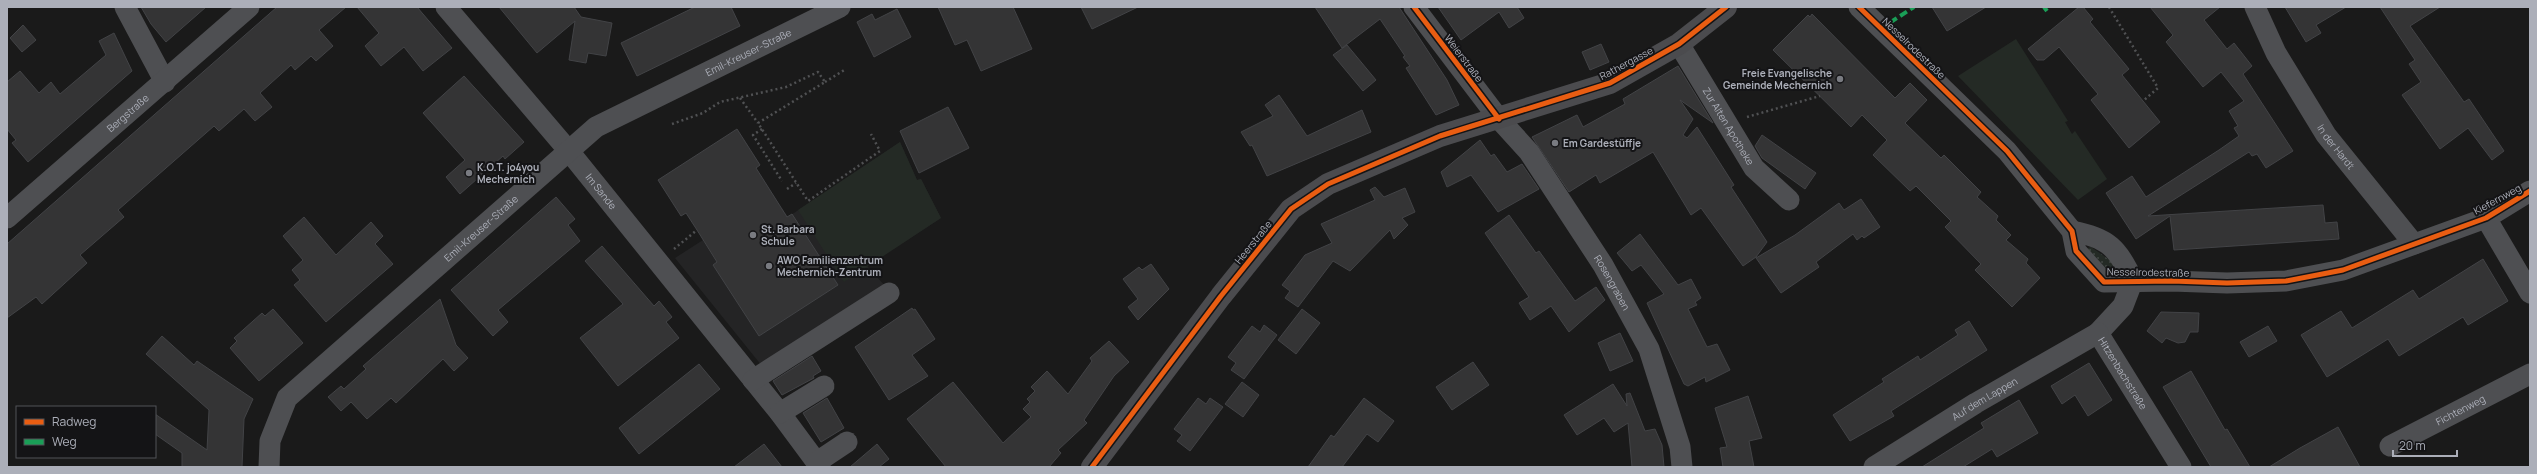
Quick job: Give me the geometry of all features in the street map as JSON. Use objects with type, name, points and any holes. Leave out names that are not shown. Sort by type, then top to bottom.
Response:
[{"type":"main road","name":"Rathergasse","points":[[1499,119],[1610,83],[1679,44],[1726,7]]},
{"type":"main road","name":"Heerstraße","points":[[1092,467],[1221,296],[1291,209],[1328,184],[1370,164],[1440,136],[1499,119]]},
{"type":"street","points":[[125,7],[165,82]]},
{"type":"street","name":"Bergstraße","points":[[7,218],[165,82],[249,7]]},
{"type":"street","name":"Im Sande","points":[[446,7],[568,150],[780,413],[819,465]]},
{"type":"street","name":"Emil-Kreuser-Straße","points":[[269,467],[270,441],[287,398],[596,127],[840,7]]},
{"type":"street","name":"Nesselrodestraße","points":[[1859,7],[2007,151],[2072,231],[2076,251],[2104,282],[2134,280],[2227,283],[2286,281],[2343,270],[2414,244]]},
{"type":"street","name":"In der Hardt","points":[[2254,7],[2276,53],[2326,135],[2414,244]]},
{"type":"street","name":"Weierstraße","points":[[1417,8],[1499,119]]},
{"type":"street","name":"Zur Alten Apotheke","points":[[1679,44],[1754,168],[1788,200]]},
{"type":"street","name":"Rosengraben","points":[[1499,119],[1529,152],[1603,265],[1648,349],[1680,447],[1682,467]]},
{"type":"street","name":"Kiefernweg","points":[[2414,244],[2486,218],[2530,191]]},
{"type":"street","points":[[2486,218],[2530,293]]},
{"type":"street","name":"Nesselrodestraße","points":[[2072,231],[2093,235],[2120,253],[2134,280]]},
{"type":"street","name":"Hitzenbachstraße","points":[[2134,280],[2122,306],[2098,333],[2181,467]]},
{"type":"street","points":[[753,380],[889,293]]},
{"type":"street","name":"Auf dem Lappen","points":[[1874,467],[1976,403],[2098,333]]},
{"type":"street","name":"Fichtenweg","points":[[2390,446],[2530,374]]},
{"type":"street","points":[[780,413],[824,386]]},
{"type":"street","points":[[819,465],[846,442]]},
{"type":"path","points":[[2108,7],[2158,88],[2143,101]]},
{"type":"path","points":[[758,123],[846,69]]},
{"type":"path","points":[[672,124],[703,113],[720,102],[786,87],[818,72],[825,82]]},
{"type":"path","points":[[1728,126],[1748,116],[1820,96]]},
{"type":"path","points":[[740,98],[808,200],[880,151],[871,134]]},
{"type":"path","points":[[762,130],[753,135],[782,181]]},
{"type":"path","points":[[787,189],[796,183]]},
{"type":"path","points":[[658,262],[697,230]]},
{"type":"shaded area","points":[[2016,39],[2068,121],[2065,122],[2072,134],[2075,131],[2107,179],[2078,200],[1958,76]]},
{"type":"shaded area","points":[[900,142],[917,180],[921,179],[941,218],[867,266],[886,287],[762,366],[675,258],[703,240],[717,262],[768,216],[782,208],[788,217]]},
{"type":"shaded area","points":[[900,142],[917,180],[921,179],[941,218],[844,282],[798,210]]},
{"type":"shaded area","points":[[2091,247],[2117,265],[2119,270],[2115,277],[2087,253],[2088,248]]},
{"type":"building","points":[[141,7],[206,7],[166,42],[151,24]]},
{"type":"building","points":[[277,7],[346,7],[319,30],[333,46],[316,61],[311,56],[295,70],[291,65],[260,93],[272,107],[255,121],[244,109],[219,131],[214,126],[118,210],[124,217],[80,255],[87,263],[42,304],[36,297],[7,318],[7,244]]},
{"type":"building","points":[[357,7],[417,7],[452,48],[423,71],[404,47],[381,66],[365,46],[379,33]]},
{"type":"building","points":[[499,7],[574,7],[581,17],[612,23],[606,56],[588,53],[586,63],[569,60],[575,21],[537,53]]},
{"type":"building","points":[[695,7],[731,7],[740,26],[637,76],[621,43]]},
{"type":"building","points":[[938,7],[1013,7],[1032,49],[981,71],[967,40],[955,45]]},
{"type":"building","points":[[1081,7],[1138,7],[1092,29]]},
{"type":"building","points":[[1315,7],[1399,7],[1447,80],[1459,105],[1436,115],[1406,68],[1410,66],[1403,57],[1405,56],[1380,19],[1342,48]]},
{"type":"building","points":[[1438,7],[1517,7],[1524,18],[1509,28],[1499,12],[1461,40]]},
{"type":"building","points":[[1932,7],[1986,7],[1947,31]]},
{"type":"building","points":[[2079,7],[2083,7],[2093,19],[2090,22],[2129,69],[2122,75],[2160,122],[2129,148],[2091,100],[2098,94],[2059,47],[2044,60],[2037,60],[2028,49]]},
{"type":"building","points":[[2150,7],[2220,7],[2204,20],[2227,49],[2234,43],[2252,66],[2243,74],[2293,151],[2266,168],[2257,154],[2252,156],[2249,152],[2148,216],[2323,205],[2325,223],[2337,222],[2339,239],[2174,250],[2170,216],[2136,239],[2106,193],[2132,176],[2146,197],[2219,150],[2239,136],[2234,128],[2238,126],[2229,111],[2244,101],[2221,72],[2203,87],[2166,42],[2173,35]]},
{"type":"building","points":[[2285,7],[2346,7],[2316,25],[2321,33],[2306,42]]},
{"type":"building","points":[[2380,7],[2440,7],[2410,26],[2464,102],[2469,99],[2504,151],[2492,160],[2468,128],[2440,149],[2402,95],[2421,82],[2409,64],[2415,60]]},
{"type":"building","points":[[897,9],[911,37],[874,57],[857,22],[872,14],[875,20]]},
{"type":"building","points":[[1812,14],[1895,98],[1910,83],[1927,100],[1905,123],[1941,158],[1944,155],[1981,192],[1977,197],[1998,216],[1996,220],[2011,235],[2006,240],[2028,259],[2026,263],[2040,278],[2012,307],[1975,270],[1981,264],[1945,227],[1951,221],[1916,186],[1910,191],[1873,155],[1887,140],[1862,115],[1851,127],[1773,50],[1808,15],[1810,17]]},
{"type":"building","points":[[23,25],[36,40],[22,52],[10,38]]},
{"type":"building","points":[[114,33],[132,71],[28,162],[12,143],[16,140],[7,129],[7,82],[20,71],[39,93],[51,82],[60,94],[106,55],[99,41]]},
{"type":"building","points":[[1601,44],[1609,62],[1590,70],[1582,52]]},
{"type":"building","points":[[1347,45],[1376,80],[1363,91],[1333,55]]},
{"type":"building","points":[[1678,66],[1713,123],[1680,100],[1693,119],[1683,135],[1687,138],[1697,127],[1734,185],[1731,187],[1767,242],[1756,257],[1743,266],[1701,208],[1691,215],[1653,152],[1600,183],[1596,175],[1569,192],[1532,137],[1577,115],[1583,127],[1625,104],[1623,99]]},
{"type":"building","points":[[464,76],[524,142],[505,159],[503,156],[460,194],[446,177],[465,160],[423,113]]},
{"type":"building","points":[[1279,95],[1307,136],[1362,110],[1371,132],[1267,176],[1252,145],[1250,146],[1241,132],[1273,116],[1265,105]]},
{"type":"building","points":[[948,107],[969,148],[919,173],[900,131]]},
{"type":"building","name":"St. Barbara Schule","points":[[737,129],[760,165],[756,168],[787,217],[792,214],[838,285],[759,336],[713,265],[717,262],[686,213],[681,216],[658,180]]},
{"type":"building","points":[[1762,135],[1816,173],[1805,189],[1762,158],[1755,146]]},
{"type":"building","points":[[1480,140],[1491,156],[1494,154],[1507,172],[1522,164],[1539,189],[1498,212],[1471,175],[1447,187],[1441,172]]},
{"type":"building","points":[[1375,187],[1384,197],[1405,188],[1415,212],[1402,218],[1408,225],[1394,239],[1390,230],[1350,271],[1333,261],[1298,307],[1285,298],[1290,291],[1282,285],[1305,255],[1332,243],[1321,224],[1375,200],[1370,190]]},
{"type":"building","points":[[556,197],[575,219],[568,225],[580,241],[498,310],[508,322],[493,336],[451,290]]},
{"type":"building","points":[[1861,199],[1880,227],[1864,238],[1862,236],[1857,240],[1853,234],[1816,262],[1819,267],[1781,293],[1756,258],[1795,235],[1839,203],[1844,210]]},
{"type":"building","points":[[1509,215],[1536,253],[1539,251],[1575,301],[1596,287],[1605,300],[1569,332],[1551,306],[1530,320],[1519,303],[1529,297],[1485,233]]},
{"type":"building","points":[[304,217],[336,255],[371,222],[383,236],[375,244],[393,264],[326,322],[294,285],[300,280],[292,270],[303,260],[283,236]]},
{"type":"building","points":[[1640,234],[1678,285],[1691,279],[1701,298],[1695,302],[1697,305],[1688,309],[1707,347],[1717,344],[1730,370],[1706,382],[1705,377],[1688,386],[1684,384],[1647,303],[1664,294],[1641,265],[1632,271],[1617,253]]},
{"type":"building","points":[[602,246],[654,306],[659,301],[672,317],[666,322],[679,338],[618,386],[580,338],[623,304],[585,261]]},
{"type":"building","points":[[2483,259],[2508,301],[2468,325],[2463,317],[2399,356],[2388,339],[2327,377],[2301,335],[2341,311],[2352,328],[2413,290],[2419,299]]},
{"type":"building","points":[[1151,264],[1169,289],[1138,320],[1128,307],[1138,299],[1123,279],[1139,267],[1142,270]]},
{"type":"building","points":[[440,299],[456,345],[468,358],[454,371],[443,359],[396,403],[391,398],[367,419],[351,402],[341,411],[328,397],[341,386],[344,389],[366,369],[363,366]]},
{"type":"building","points":[[912,308],[913,310],[915,309],[935,339],[912,355],[928,376],[889,400],[855,347]]},
{"type":"building","points":[[273,309],[303,343],[259,381],[230,348],[237,341],[234,338],[262,313],[265,316]]},
{"type":"building","points":[[1302,309],[1320,323],[1296,354],[1278,340]]},
{"type":"building","points":[[2161,312],[2199,313],[2198,332],[2190,332],[2185,342],[2178,343],[2166,338],[2162,343],[2147,331]]},
{"type":"building","points":[[1969,321],[1987,350],[1891,411],[1894,416],[1850,441],[1833,415],[1884,382],[1882,379],[1918,356],[1920,360],[1958,335],[1955,330]]},
{"type":"building","points":[[1264,325],[1277,335],[1244,379],[1231,370],[1236,363],[1228,357],[1252,326],[1260,332]]},
{"type":"building","points":[[2268,326],[2277,341],[2249,357],[2240,342]]},
{"type":"building","points":[[1620,333],[1633,361],[1610,371],[1598,343]]},
{"type":"building","points":[[162,336],[194,365],[197,361],[253,399],[244,419],[242,467],[182,467],[182,453],[156,435],[156,415],[207,450],[209,410],[146,354]]},
{"type":"building","points":[[1109,341],[1129,362],[1114,376],[1084,420],[1087,423],[1058,450],[1061,453],[1049,467],[946,467],[907,419],[953,382],[1003,443],[1031,417],[1023,409],[1030,402],[1027,399],[1035,391],[1031,387],[1047,371],[1068,394],[1092,361],[1090,358]]},
{"type":"building","points":[[812,356],[821,371],[813,376],[814,378],[782,395],[773,381]]},
{"type":"building","points":[[1473,362],[1489,385],[1452,410],[1436,387]]},
{"type":"building","points":[[2089,363],[2112,400],[2088,416],[2075,395],[2062,404],[2051,386]]},
{"type":"building","points":[[699,364],[720,389],[639,454],[619,428]]},
{"type":"building","points":[[2191,371],[2225,430],[2227,429],[2250,467],[2211,467],[2163,387]]},
{"type":"building","points":[[1242,382],[1259,395],[1243,417],[1225,404]]},
{"type":"building","points":[[1613,384],[1627,406],[1626,394],[1630,393],[1645,431],[1655,429],[1662,445],[1664,467],[1632,467],[1628,423],[1614,432],[1604,418],[1577,435],[1564,415]]},
{"type":"building","points":[[1748,396],[1762,438],[1749,441],[1754,467],[1723,467],[1720,448],[1727,447],[1715,408]]},
{"type":"building","points":[[827,398],[844,428],[821,442],[803,413]]},
{"type":"building","points":[[1198,398],[1206,404],[1210,398],[1223,407],[1190,451],[1177,441],[1182,435],[1174,429]]},
{"type":"building","points":[[1364,398],[1394,421],[1378,442],[1367,434],[1342,467],[1308,467],[1331,435],[1334,437]]},
{"type":"building","points":[[2019,400],[2038,433],[1997,457],[1992,449],[1963,467],[1922,467],[1984,428],[1981,423]]},
{"type":"building","points":[[2338,427],[2360,467],[2269,467],[2300,448]]},
{"type":"building","points":[[764,444],[782,467],[734,467]]},
{"type":"building","points":[[877,444],[889,459],[879,467],[850,467]]},
{"type":"marked path","points":[[1880,29],[1914,7]]},
{"type":"marked path","points":[[2044,7],[2047,11]]},
{"type":"cycle path","points":[[1414,7],[1499,119]]},
{"type":"cycle path","points":[[1092,467],[1221,296],[1291,209],[1328,184],[1440,136],[1610,83],[1679,44],[1726,7]]},
{"type":"cycle path","points":[[1859,7],[2007,151],[2072,231],[2076,251],[2104,282],[2172,281],[2227,283],[2286,281],[2343,270],[2486,218],[2530,191]]},
{"type":"place","name":"Freie Evangelische Gemeinde Mechernich","points":[[1840,79]]},
{"type":"place","name":"Em Gardestüffje","points":[[1555,143]]},
{"type":"place","name":"K.O.T. jo4you Mechernich","points":[[469,173]]},
{"type":"place","name":"St. Barbara Schule","points":[[753,235]]},
{"type":"place","name":"AWO Familienzentrum Mechernich-Zentrum","points":[[769,266]]}]
